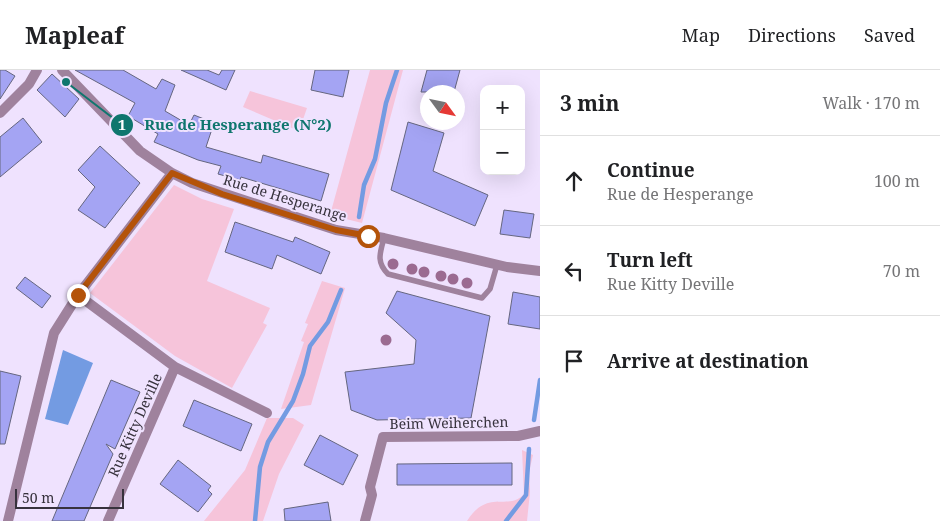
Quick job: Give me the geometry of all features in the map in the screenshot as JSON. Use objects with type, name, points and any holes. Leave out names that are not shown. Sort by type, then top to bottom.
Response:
[{"type":"street","points":[[0,113],[29,84],[37,70]]},
{"type":"street","name":"Rue de Hesperange","points":[[62,70],[140,151],[172,173],[222,194],[336,230],[384,238],[497,265],[540,271]]},
{"type":"street","points":[[8,521],[54,334],[78,295],[172,173]]},
{"type":"street","name":"Rue Kitty Deville","points":[[78,295],[175,367],[267,413]]},
{"type":"street","name":"Rue Kitty Deville","points":[[108,521],[175,367]]},
{"type":"street","name":"Beim Weiherchen","points":[[366,521],[372,495],[370,486],[383,438],[518,436],[540,431]]},
{"type":"lane","points":[[384,238],[379,256],[380,266],[388,274],[482,298],[490,290],[497,265]]},
{"type":"shaded area","points":[[370,70],[403,70],[362,223],[330,215]]},
{"type":"shaded area","points":[[250,91],[307,108],[299,131],[243,107]]},
{"type":"shaded area","points":[[174,185],[202,199],[234,209],[207,281],[270,308],[263,323],[267,325],[232,388],[175,356],[90,293]]},
{"type":"shaded area","points":[[322,281],[345,288],[311,405],[281,409],[304,342],[301,341],[308,324],[305,323]]},
{"type":"shaded area","points":[[267,418],[293,418],[304,425],[279,474],[263,521],[204,521],[245,470]]},
{"type":"shaded area","points":[[522,450],[533,455],[529,472],[530,492],[527,521],[467,521],[483,505],[511,501],[518,499],[524,494]]},
{"type":"water","points":[[63,350],[93,363],[68,425],[45,419]]},
{"type":"building","points":[[0,70],[5,70],[15,76],[0,99]]},
{"type":"building","points":[[75,70],[123,70],[156,89],[162,79],[175,85],[165,111],[189,125],[194,115],[214,123],[206,147],[261,163],[263,155],[329,174],[321,201],[241,177],[240,180],[218,174],[221,166],[198,160],[154,142],[158,134],[128,116],[135,103]]},
{"type":"building","points":[[181,70],[207,70],[219,75],[222,70],[235,70],[226,90]]},
{"type":"building","points":[[315,70],[349,70],[343,97],[311,90]]},
{"type":"building","points":[[427,70],[460,70],[456,85],[423,85]]},
{"type":"building","points":[[52,74],[79,99],[65,117],[37,90]]},
{"type":"building","points":[[23,118],[42,142],[0,177],[0,137]]},
{"type":"building","points":[[408,122],[420,126],[420,130],[434,130],[444,133],[433,171],[488,195],[475,226],[391,190]]},
{"type":"building","points":[[100,146],[140,183],[105,228],[78,210],[95,187],[78,170]]},
{"type":"building","points":[[504,210],[534,214],[530,238],[500,234]]},
{"type":"building","points":[[235,222],[293,242],[295,237],[330,252],[321,274],[277,255],[272,269],[225,252]]},
{"type":"building","points":[[25,277],[51,296],[42,308],[16,288]]},
{"type":"building","points":[[397,291],[490,316],[471,418],[377,420],[351,410],[345,372],[414,364],[416,340],[386,313]]},
{"type":"building","points":[[513,292],[540,297],[540,329],[508,324]]},
{"type":"building","points":[[0,371],[21,376],[5,444],[0,444]]},
{"type":"building","points":[[111,380],[140,392],[115,449],[106,444],[113,454],[84,521],[52,521]]},
{"type":"building","points":[[194,400],[252,424],[241,451],[183,426]]},
{"type":"building","points":[[320,435],[358,455],[343,485],[304,465]]},
{"type":"building","points":[[178,460],[211,486],[208,490],[212,494],[198,512],[160,484]]},
{"type":"building","points":[[512,463],[512,485],[397,485],[397,464]]},
{"type":"building","points":[[328,502],[331,521],[285,521],[284,509]]},
{"type":"waterway","points":[[359,217],[364,185],[375,159],[386,103],[397,70]]},
{"type":"waterway","points":[[255,521],[260,467],[268,442],[293,401],[303,374],[310,346],[328,322],[341,290]]},
{"type":"waterway","points":[[534,420],[540,380]]},
{"type":"waterway","points":[[506,521],[526,495],[529,449]]},
{"type":"place","name":"Rue de Hesperange (N°2)","points":[[66,82]]},
{"type":"route","points":[[78,295],[172,173],[222,194],[336,230],[368,236]]}]
